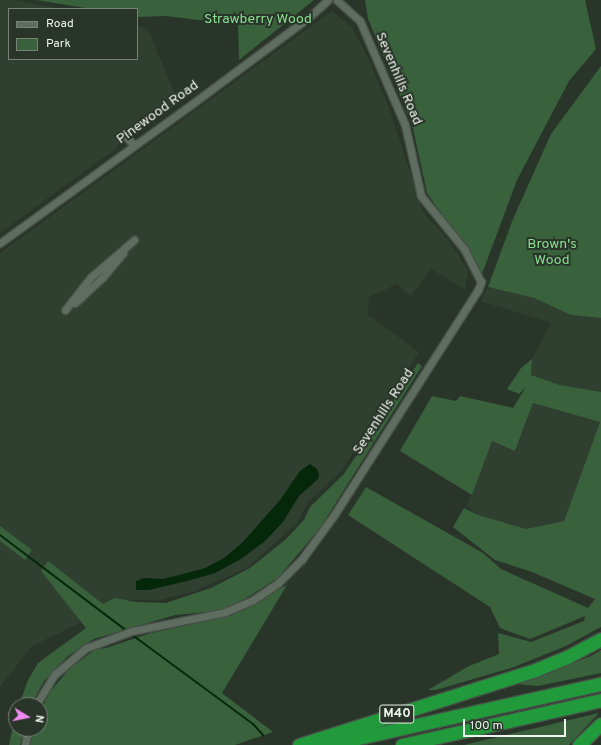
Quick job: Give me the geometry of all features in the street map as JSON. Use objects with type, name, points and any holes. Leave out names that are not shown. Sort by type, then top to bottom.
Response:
[{"type":"highway","name":"M40","points":[[299,745],[535,670],[567,657],[601,639]]},
{"type":"highway","points":[[327,745],[601,684]]},
{"type":"highway","points":[[402,745],[597,701]]},
{"type":"highway","points":[[579,745],[601,724]]},
{"type":"street","name":"Pinewood Road","points":[[0,243],[308,18],[328,0]]},
{"type":"street","name":"Sevenhills Road","points":[[41,697],[54,675],[86,648],[124,633],[225,612],[253,600],[278,583],[302,559],[334,515],[478,290],[481,282],[465,250],[421,196],[405,125],[360,21],[337,0]]},
{"type":"street","points":[[126,136],[134,145]]},
{"type":"street","points":[[134,240],[102,278],[65,310],[91,277],[134,240]]},
{"type":"shaded area","points":[[0,0],[16,0],[55,8],[8,8],[8,60],[138,60],[138,26],[148,29],[178,103],[137,134],[131,132],[119,141],[118,147],[0,233]]},
{"type":"shaded area","points":[[332,11],[353,29],[369,60],[389,108],[423,212],[450,242],[468,271],[465,290],[431,269],[411,296],[397,284],[369,297],[368,315],[419,352],[342,470],[308,502],[298,522],[247,568],[195,591],[159,600],[127,600],[32,646],[0,687],[0,253]]},
{"type":"shaded area","points":[[488,287],[534,298],[571,315],[601,318],[601,392],[560,385],[531,375],[532,359],[551,323],[481,301]]},
{"type":"shaded area","points":[[533,403],[600,422],[564,521],[526,529],[478,515],[467,506],[492,441],[516,451]]},
{"type":"shaded area","points":[[310,464],[317,469],[319,474],[318,479],[299,496],[283,522],[265,541],[241,559],[215,573],[149,590],[136,590],[136,581],[144,578],[163,579],[183,574],[205,568],[224,558],[242,543],[280,500],[300,471]]},
{"type":"green space","name":"Strawberry Wood","points":[[36,0],[314,0],[239,60],[238,25],[166,16],[139,17],[138,8],[86,8]]},
{"type":"green space","points":[[365,0],[585,0],[596,49],[569,81],[517,180],[482,274],[427,193],[412,124],[368,19]]},
{"type":"green space","name":"Brown's Wood","points":[[601,66],[601,318],[571,315],[534,298],[488,287],[513,219],[551,134]]},
{"type":"green space","points":[[532,359],[531,375],[560,385],[601,392],[601,627],[566,646],[514,667],[436,690],[428,690],[469,666],[499,654],[498,633],[531,642],[584,621],[585,616],[530,639],[500,628],[490,607],[348,515],[366,487],[483,553],[501,569],[588,608],[595,599],[532,572],[495,560],[453,527],[464,508],[478,515],[526,529],[564,521],[600,422],[533,403],[515,451],[492,441],[472,495],[400,451],[432,396],[456,401],[460,396],[513,408],[526,387],[519,394],[507,389],[521,368]]},
{"type":"green space","points":[[418,363],[422,366],[320,528],[278,578],[245,599],[220,611],[175,615],[94,639],[68,656],[44,681],[35,697],[22,697],[28,680],[38,663],[86,628],[41,571],[48,561],[103,604],[115,598],[136,602],[166,603],[211,588],[250,568],[285,540],[304,520],[310,507],[344,474]]},
{"type":"green space","points":[[0,526],[32,550],[25,560],[0,541]]},
{"type":"green space","points":[[287,585],[222,693],[273,732],[235,745],[30,745],[32,737],[48,737],[47,697],[49,693],[70,668],[96,649],[106,648],[151,633],[230,616]]},
{"type":"green space","points":[[601,650],[601,673],[538,686],[516,684],[591,656]]},
{"type":"green space","points":[[599,713],[569,745],[464,745]]},
{"type":"green space","points":[[11,737],[22,737],[20,745],[9,745]]},
{"type":"waterway","points":[[0,535],[127,631]]},
{"type":"waterway","points":[[131,634],[253,724],[263,735]]}]
